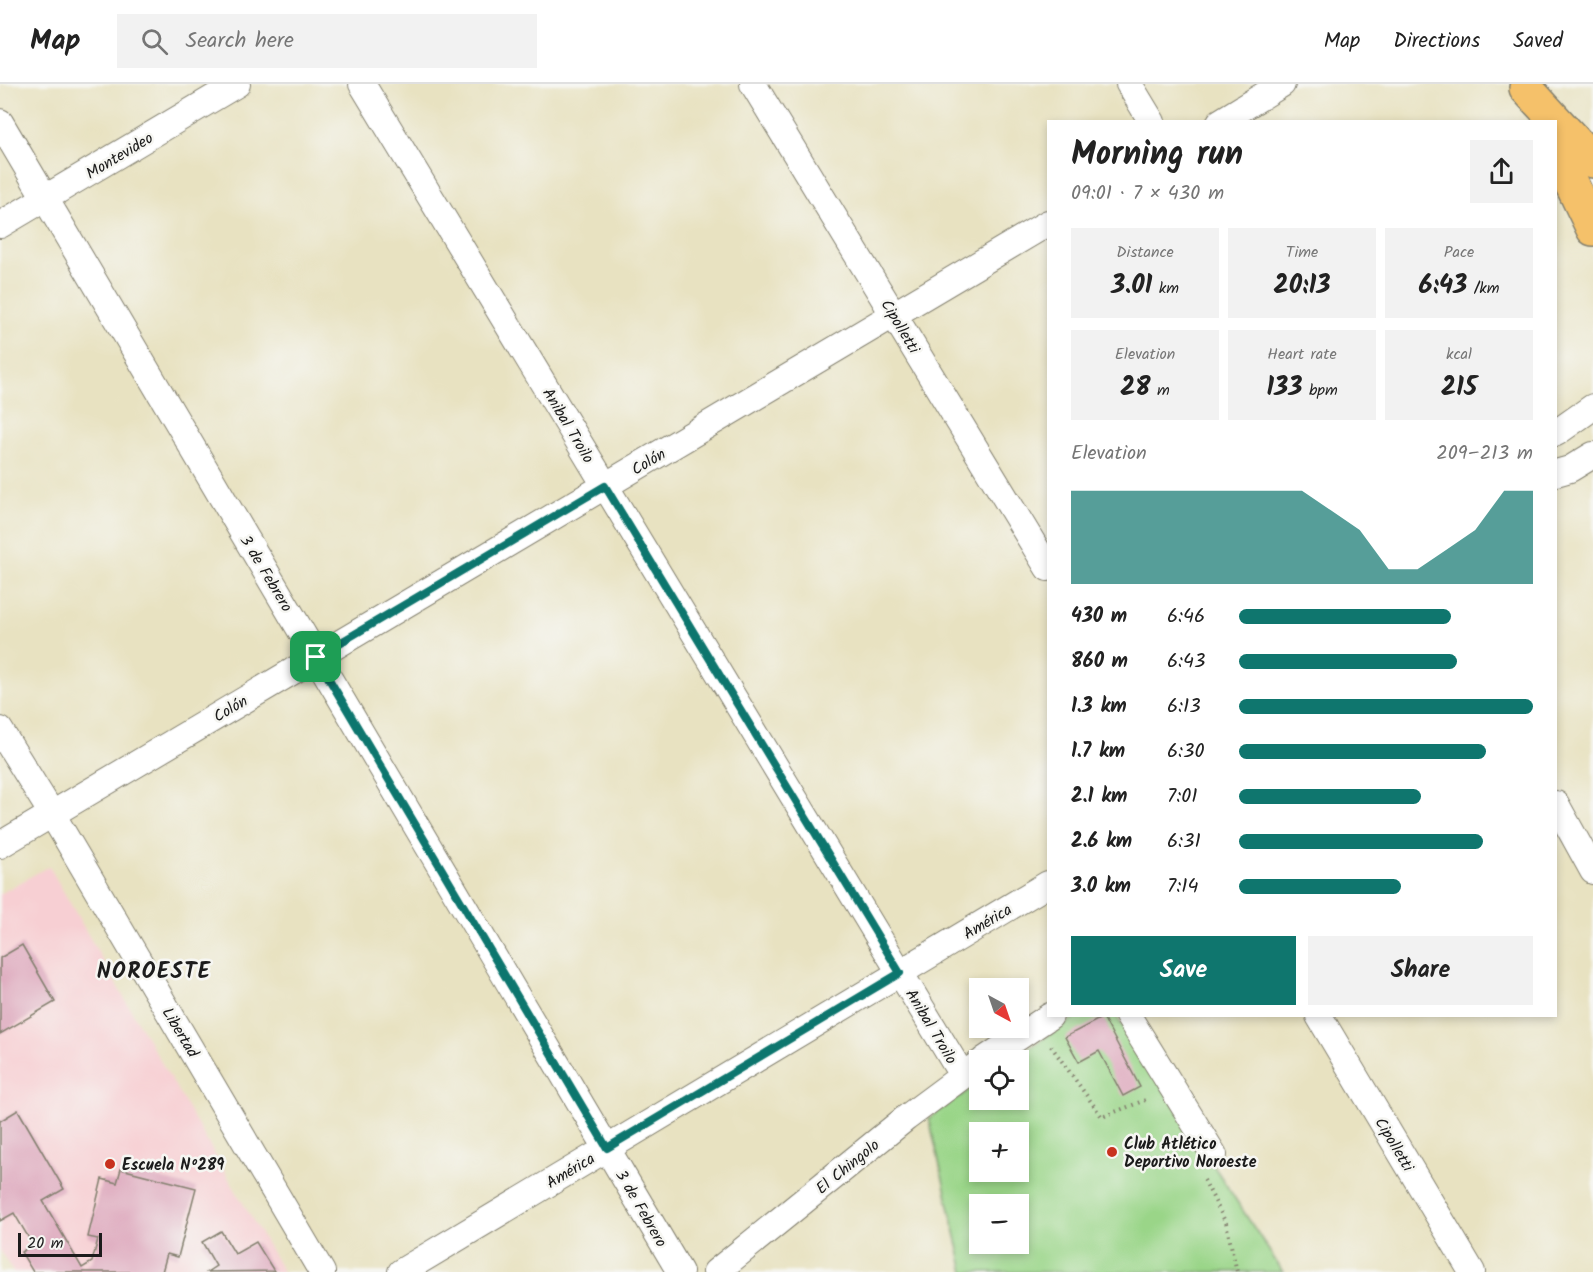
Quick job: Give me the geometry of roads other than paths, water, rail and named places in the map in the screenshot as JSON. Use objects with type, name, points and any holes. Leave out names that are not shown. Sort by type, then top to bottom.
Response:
[{"type":"main road","points":[[1525,86],[1540,120]]},
{"type":"main road","points":[[1525,86],[1556,120]]},
{"type":"main road","points":[[1557,121],[1593,161]]},
{"type":"main road","points":[[1557,154],[1593,229]]},
{"type":"street","name":"Montevideo","points":[[0,225],[237,84]]},
{"type":"street","name":"Anibal Troilo","points":[[362,84],[900,973],[969,1066]]},
{"type":"street","name":"Cipolletti","points":[[753,84],[1047,566]]},
{"type":"street","points":[[1129,84],[1151,120]]},
{"type":"street","points":[[1223,120],[1282,84]]},
{"type":"street","name":"3 de Febrero","points":[[0,122],[680,1272]]},
{"type":"street","name":"Colón","points":[[0,844],[1047,224]]},
{"type":"street","points":[[1557,432],[1593,407]]},
{"type":"street","points":[[1557,473],[1570,469],[1593,455]]},
{"type":"street","name":"Libertad","points":[[0,730],[52,814],[322,1272]]},
{"type":"street","points":[[1557,806],[1593,871]]},
{"type":"street","name":"América","points":[[401,1272],[1047,887]]},
{"type":"street","points":[[1129,1017],[1207,1164]]},
{"type":"street","name":"Cipolletti","points":[[1320,1017],[1472,1272]]},
{"type":"street","points":[[999,1050],[1043,1020]]},
{"type":"street","name":"El Chingolo","points":[[716,1272],[969,1071]]},
{"type":"place","name":"Club Atlético Deportivo Noroeste","points":[[1112,1152]]},
{"type":"place","name":"Escuela Nº289","points":[[110,1164]]},
{"type":"district","name":"NOROESTE","points":[[154,970]]}]
